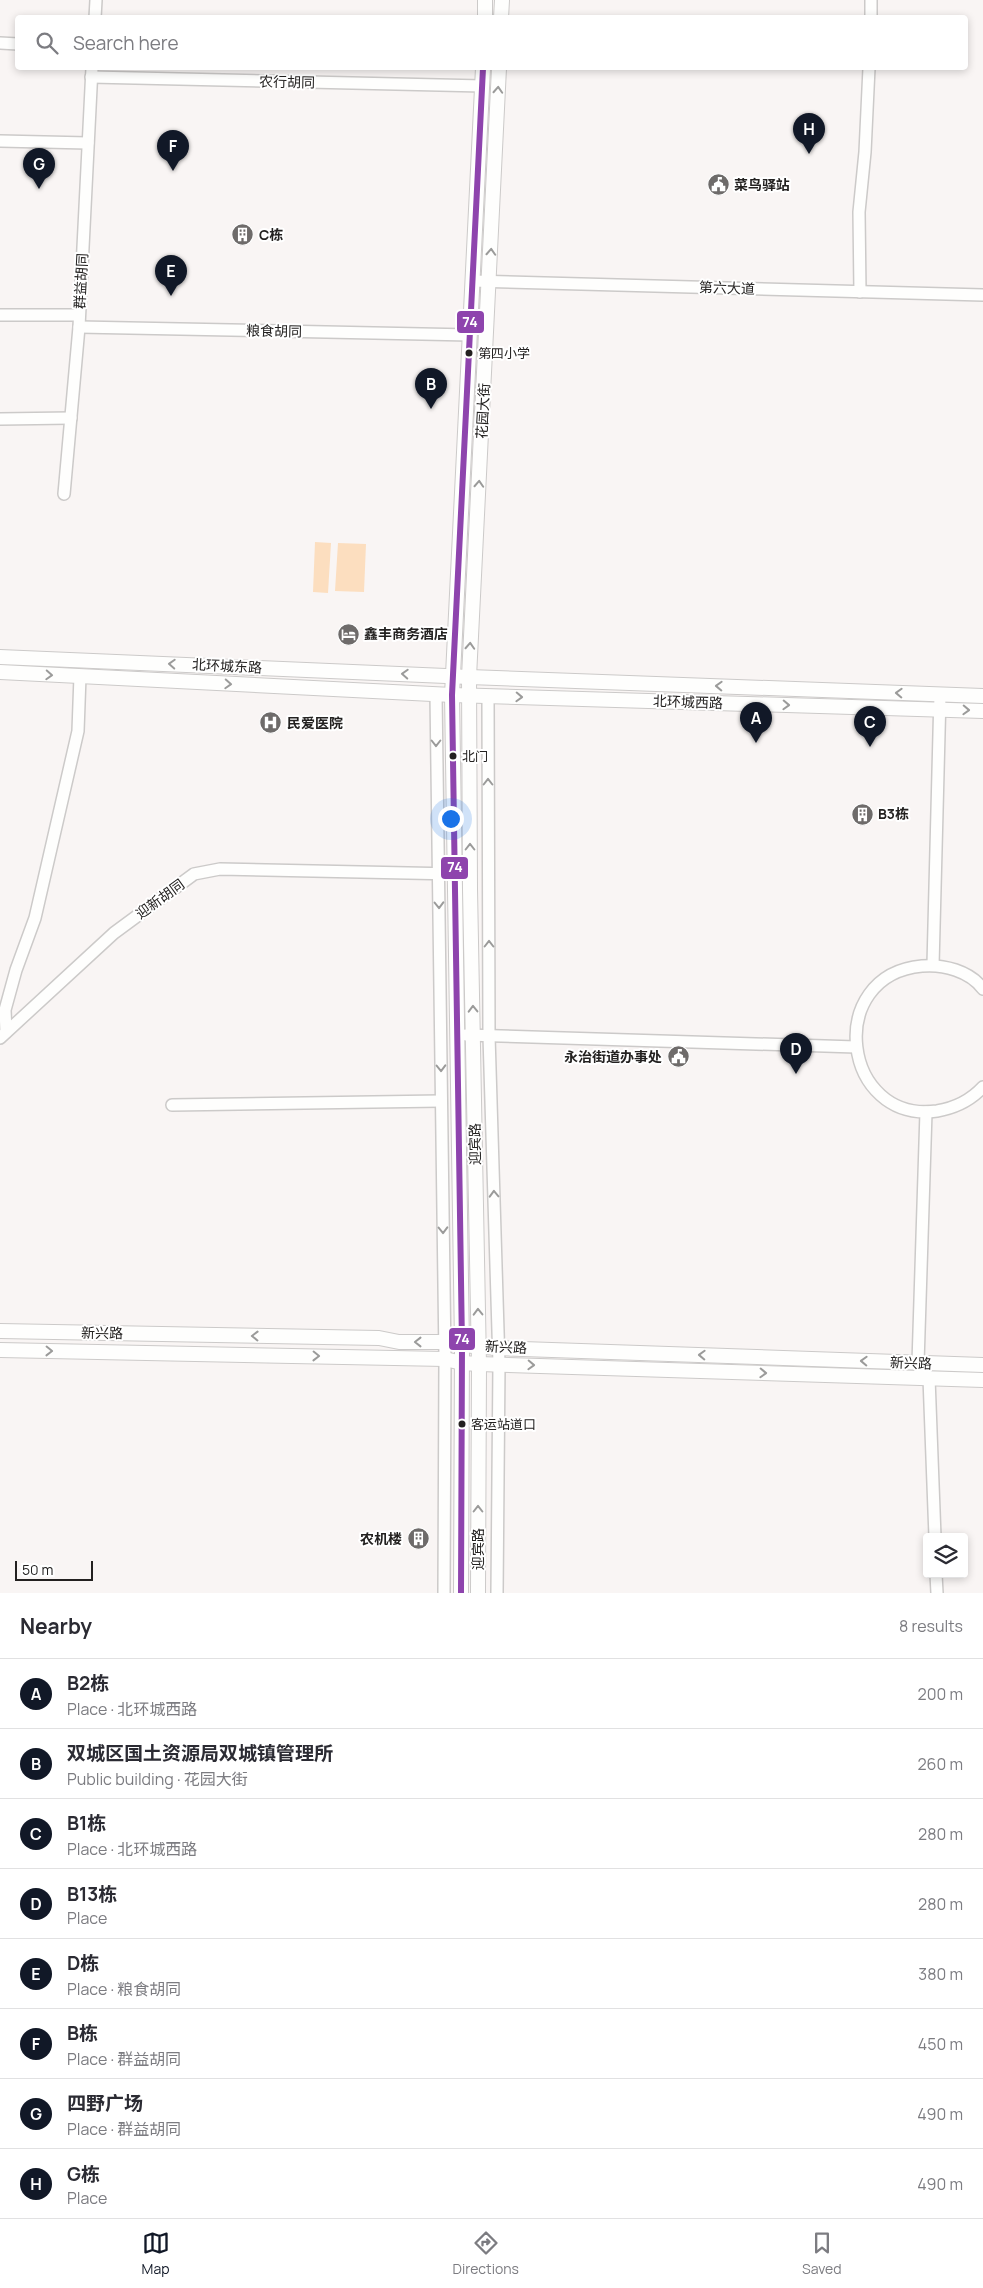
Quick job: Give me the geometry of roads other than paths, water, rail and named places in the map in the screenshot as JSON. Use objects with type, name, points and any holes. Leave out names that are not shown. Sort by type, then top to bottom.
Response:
[{"type":"main road","points":[[485,0],[485,15]]},
{"type":"main road","points":[[501,15],[502,0]]},
{"type":"main road","name":"花园大街","points":[[452,695],[483,70]]},
{"type":"main road","name":"花园大街","points":[[469,695],[499,70]]},
{"type":"main road","name":"北环城东路","points":[[0,656],[453,676]]},
{"type":"main road","name":"北环城东路","points":[[0,672],[452,695]]},
{"type":"main road","name":"北环城西路","points":[[453,676],[983,696]]},
{"type":"main road","name":"北环城西路","points":[[452,695],[983,711]]},
{"type":"main road","name":"迎宾路","points":[[452,695],[462,1345],[461,1593]]},
{"type":"main road","name":"迎宾路","points":[[469,695],[479,1346],[478,1593]]},
{"type":"main road","name":"新兴路","points":[[0,1331],[369,1338],[399,1342],[444,1342],[497,1348],[923,1371],[983,1380]]},
{"type":"main road","name":"新兴路","points":[[0,1350],[445,1359],[479,1364],[923,1371],[983,1365]]},
{"type":"street","points":[[95,15],[96,0]]},
{"type":"street","points":[[871,0],[871,15]]},
{"type":"street","points":[[0,43],[15,44]]},
{"type":"street","points":[[860,292],[859,212],[865,152],[869,70]]},
{"type":"street","name":"农行胡同","points":[[92,72],[483,86]]},
{"type":"street","name":"群益胡同","points":[[64,494],[79,321],[92,72]]},
{"type":"street","points":[[0,141],[88,142]]},
{"type":"street","name":"第六大道","points":[[472,281],[983,295]]},
{"type":"street","name":"粮食胡同","points":[[0,315],[79,321],[470,335]]},
{"type":"street","points":[[0,418],[71,418]]},
{"type":"street","points":[[3,1035],[5,1010],[16,970],[35,918],[78,731],[80,676]]},
{"type":"street","points":[[436,694],[445,1359],[444,1593]]},
{"type":"street","points":[[933,965],[940,694]]},
{"type":"street","points":[[488,696],[489,1036],[497,1348],[499,1364],[497,1593]]},
{"type":"street","name":"迎新胡同","points":[[3,1035],[114,933],[194,874],[220,869],[455,874]]},
{"type":"street","points":[[983,989],[958,971],[933,965],[910,967],[889,976],[871,992],[860,1012],[855,1035],[857,1058],[867,1079],[883,1096],[903,1108],[926,1112],[952,1109],[974,1097],[983,1087]]},
{"type":"street","points":[[458,1035],[856,1047]]},
{"type":"street","points":[[172,1105],[441,1097],[459,1094]]},
{"type":"street","points":[[926,1112],[923,1371],[935,1533]]},
{"type":"street","points":[[936,1578],[937,1593]]},
{"type":"place","name":"G栋","points":[[809,154]]},
{"type":"place","name":"B栋","points":[[173,171]]},
{"type":"place","name":"菜鸟驿站","points":[[718,185]]},
{"type":"place","name":"四野广场","points":[[39,189]]},
{"type":"place","name":"C栋","points":[[243,235]]},
{"type":"place","name":"D栋","points":[[171,296]]},
{"type":"place","name":"第四小学","points":[[469,353]]},
{"type":"place","name":"双城区国土资源局双城镇管理所","points":[[431,409]]},
{"type":"place","name":"鑫丰商务酒店","points":[[348,634]]},
{"type":"place","name":"民爱医院","points":[[271,723]]},
{"type":"place","name":"B2栋","points":[[756,743]]},
{"type":"place","name":"B1栋","points":[[870,747]]},
{"type":"place","name":"北门","points":[[453,756]]},
{"type":"place","name":"B3栋","points":[[862,814]]},
{"type":"place","name":"永治街道办事处","points":[[678,1057]]},
{"type":"place","name":"B13栋","points":[[796,1074]]},
{"type":"place","name":"客运站道口","points":[[462,1424]]},
{"type":"place","name":"农机楼","points":[[418,1539]]}]
